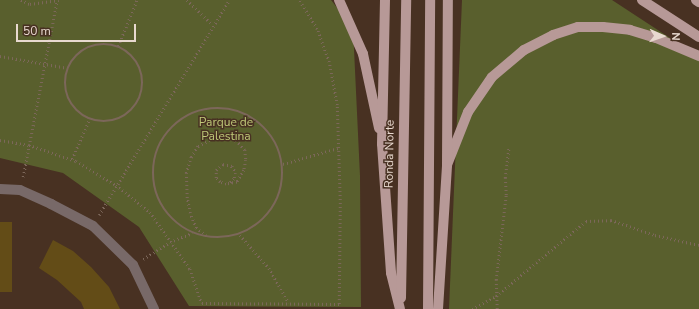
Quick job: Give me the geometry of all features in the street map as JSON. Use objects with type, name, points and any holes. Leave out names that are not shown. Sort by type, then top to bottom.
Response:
[{"type":"main road","points":[[340,0],[363,54],[382,144]]},
{"type":"main road","points":[[385,0],[382,144],[392,273],[401,309]]},
{"type":"main road","name":"Ronda Norte","points":[[401,309],[406,0]]},
{"type":"main road","points":[[428,309],[430,0]]},
{"type":"main road","points":[[438,309],[447,165],[448,0]]},
{"type":"main road","points":[[642,0],[699,36]]},
{"type":"main road","points":[[447,165],[468,112],[492,77],[524,50],[553,35],[578,27],[603,27],[630,30],[656,38],[699,56]]},
{"type":"street","points":[[0,189],[20,190],[52,204],[93,226],[133,265],[154,309]]},
{"type":"path","points":[[20,0],[30,4],[58,1],[20,190]]},
{"type":"path","points":[[118,46],[137,0]]},
{"type":"path","points":[[186,0],[213,25]]},
{"type":"path","points":[[93,226],[116,185],[229,0]]},
{"type":"path","points":[[0,140],[29,145],[72,159],[116,185],[150,212],[190,269],[202,303],[339,304],[340,200],[337,105],[329,62],[317,29],[299,0]]},
{"type":"path","points":[[106,44],[118,46],[133,57],[142,73],[144,85],[141,98],[135,109],[125,117],[114,122],[101,123],[89,120],[74,108],[66,92],[65,80],[68,68],[74,58],[83,50],[94,45],[106,44]]},
{"type":"path","points":[[0,56],[68,68]]},
{"type":"path","points":[[207,108],[228,108],[248,114],[265,127],[277,144],[283,164],[283,182],[278,199],[269,214],[256,227],[240,235],[224,238],[208,238],[192,233],[175,222],[162,206],[154,186],[154,165],[159,145],[171,128],[188,115],[207,108]]},
{"type":"path","points":[[72,159],[89,120]]},
{"type":"path","points":[[208,238],[196,228],[186,198],[186,173],[191,157],[198,146],[214,138],[223,137],[232,138],[239,143],[245,150],[244,170],[237,182],[230,183],[223,184],[216,178],[216,170],[221,165],[229,164],[234,168],[235,176],[230,183]]},
{"type":"path","points":[[497,309],[496,280],[506,195],[505,178],[509,147]]},
{"type":"path","points":[[283,164],[338,148]]},
{"type":"path","points":[[472,309],[496,296],[586,221],[611,220],[655,235],[699,245]]},
{"type":"path","points":[[133,265],[170,242],[192,233]]},
{"type":"path","points":[[240,235],[269,268],[289,303]]},
{"type":"green space","name":"Parque de Palestina","points":[[0,0],[331,0],[353,28],[360,176],[361,307],[189,306],[139,227],[63,173],[0,158]]},
{"type":"green space","points":[[462,0],[612,0],[699,57],[699,309],[449,309]]},
{"type":"building","points":[[0,222],[12,222],[12,292],[0,292]]},
{"type":"building","points":[[53,240],[73,251],[91,267],[109,287],[120,309],[84,309],[81,302],[57,280],[39,268]]}]
